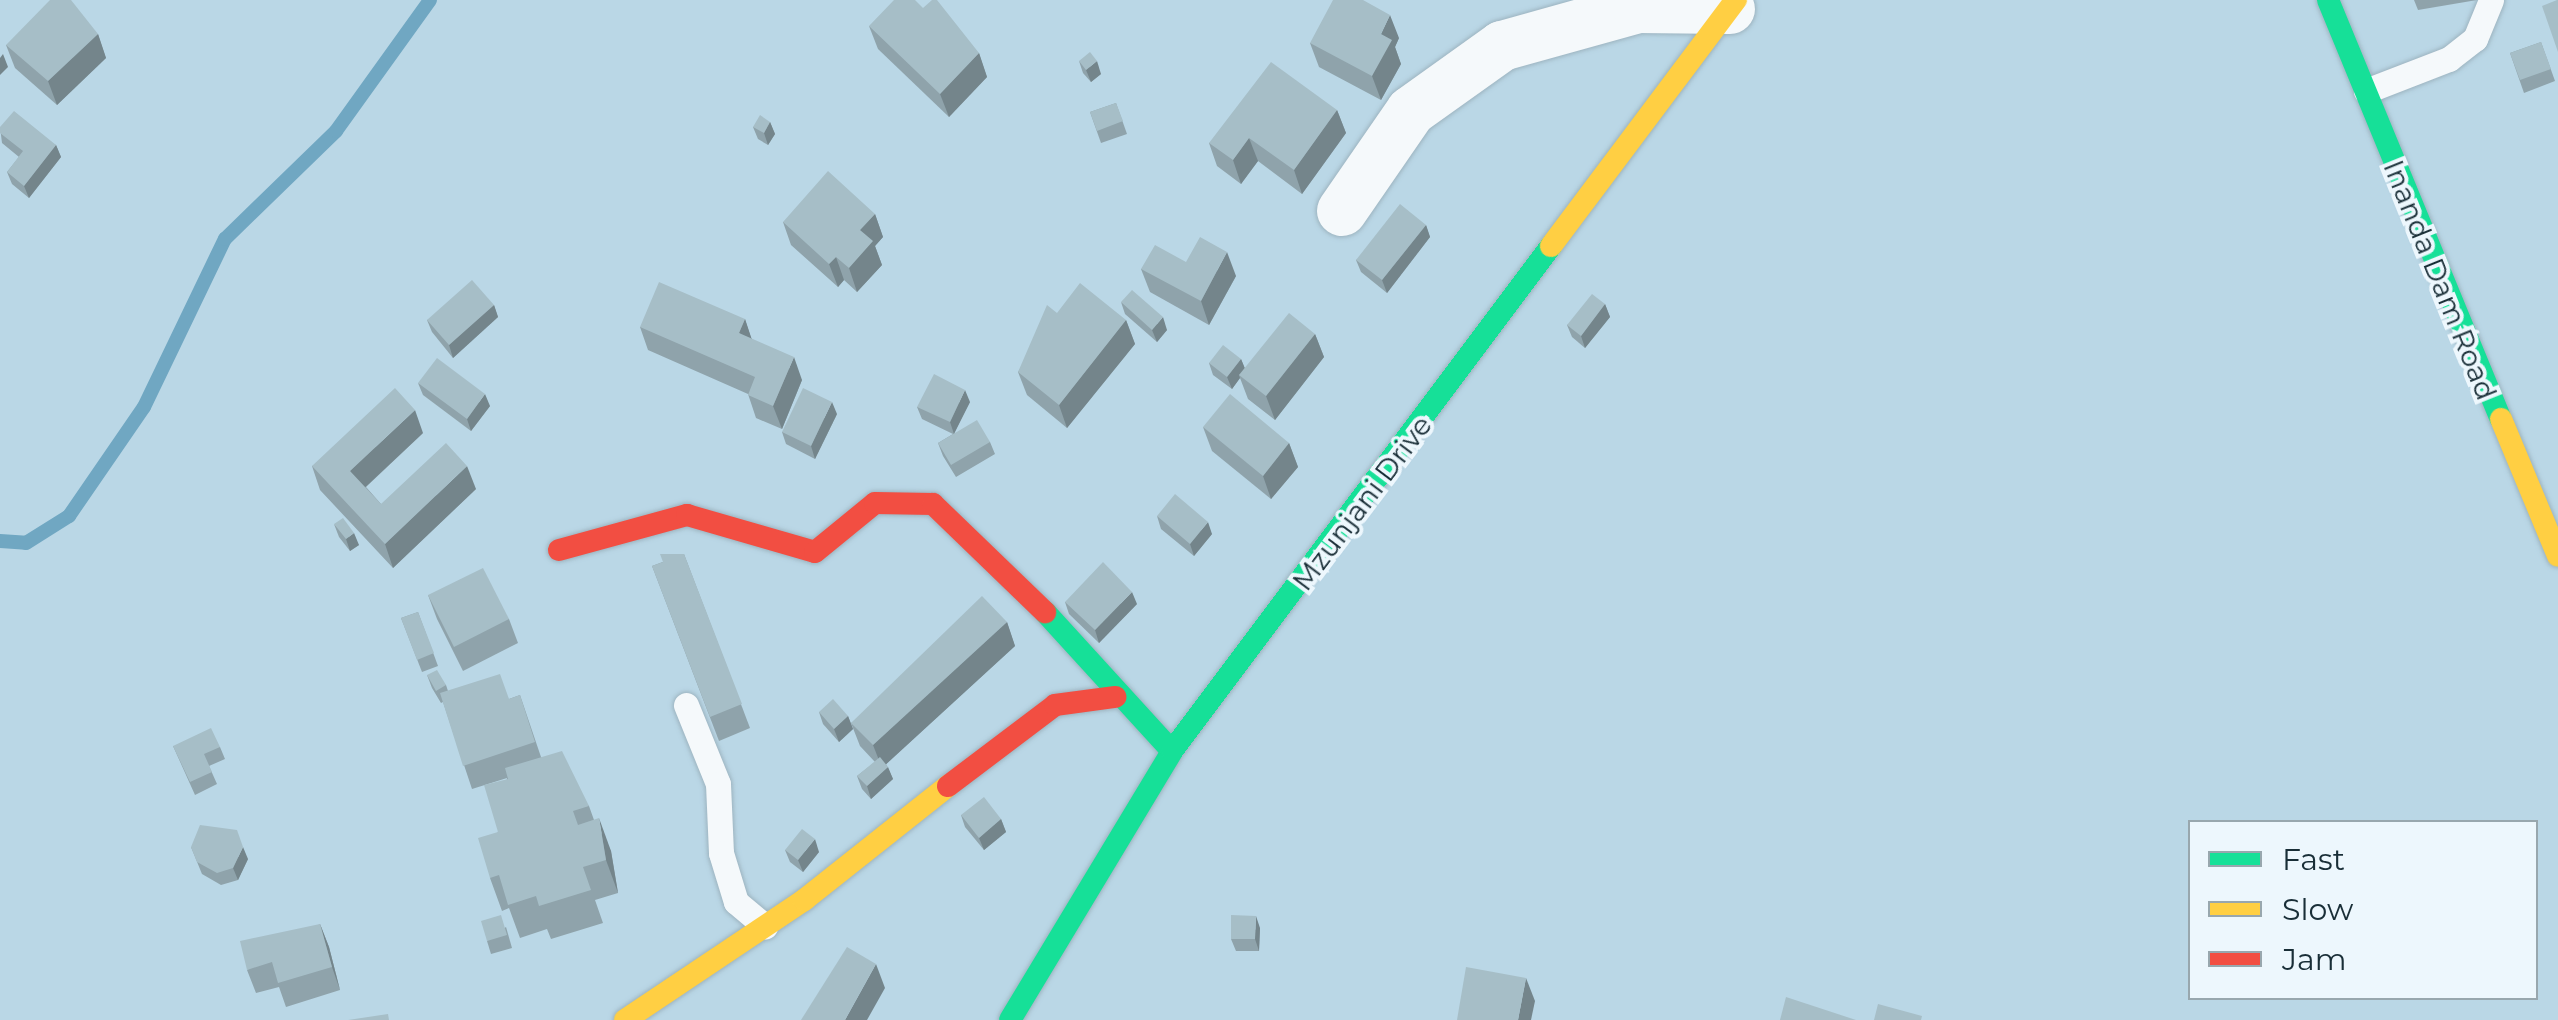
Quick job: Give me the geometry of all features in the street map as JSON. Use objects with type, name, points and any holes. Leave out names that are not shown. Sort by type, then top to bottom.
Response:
[{"type":"street","name":"Inanda Dam Road","points":[[2328,0],[2558,556]]},
{"type":"street","points":[[1342,211],[1411,111],[1502,46],[1638,8],[1733,4]]},
{"type":"street","name":"Mzunjani Drive","points":[[1010,1020],[1172,750],[1733,4]]},
{"type":"street","points":[[559,550],[687,515],[816,552],[875,504],[916,500],[974,534],[1115,697],[1172,750]]},
{"type":"street","points":[[626,1020],[766,926],[1025,724],[1056,704],[1115,697]]},
{"type":"lane","points":[[2366,91],[2449,59],[2474,38],[2491,0]]},
{"type":"lane","points":[[686,706],[718,784],[721,853],[736,902],[766,926]]},
{"type":"building","points":[[50,0],[71,0],[98,34],[48,81],[6,45]]},
{"type":"building","points":[[894,0],[915,0],[923,8],[937,0],[979,53],[940,94],[869,26]]},
{"type":"building","points":[[1333,0],[1363,0],[1390,15],[1381,34],[1392,40],[1372,76],[1310,43]]},
{"type":"building","points":[[2558,0],[2558,52],[2542,6]]},
{"type":"building","points":[[2541,42],[2551,69],[2520,80],[2510,53]]},
{"type":"building","points":[[1090,52],[1097,61],[1086,70],[1079,61]]},
{"type":"building","points":[[1271,62],[1337,110],[1294,170],[1249,138],[1233,160],[1209,143]]},
{"type":"building","points":[[1116,103],[1123,121],[1097,131],[1090,112]]},
{"type":"building","points":[[14,111],[56,145],[24,186],[7,172],[23,151],[0,133],[0,127]]},
{"type":"building","points":[[760,115],[770,122],[764,133],[753,127]]},
{"type":"building","points":[[828,171],[875,214],[860,230],[873,241],[849,268],[836,257],[829,264],[783,222]]},
{"type":"building","points":[[1400,204],[1426,225],[1382,280],[1356,260]]},
{"type":"building","points":[[1200,237],[1227,252],[1201,301],[1141,269],[1155,245],[1186,262]]},
{"type":"building","points":[[472,280],[494,305],[449,345],[427,320]]},
{"type":"building","points":[[659,282],[745,319],[739,333],[794,357],[773,406],[748,395],[755,377],[640,327]]},
{"type":"building","points":[[1080,283],[1126,320],[1059,405],[1018,372],[1047,305],[1057,313]]},
{"type":"building","points":[[1132,290],[1163,317],[1152,330],[1121,302]]},
{"type":"building","points":[[1592,294],[1605,304],[1581,336],[1567,325]]},
{"type":"building","points":[[1289,313],[1315,334],[1266,396],[1239,375]]},
{"type":"building","points":[[1223,345],[1241,359],[1227,377],[1209,363]]},
{"type":"building","points":[[437,358],[485,394],[467,419],[418,383]]},
{"type":"building","points":[[934,374],[965,390],[950,422],[917,407]]},
{"type":"building","points":[[395,388],[415,410],[350,471],[381,504],[446,443],[467,466],[385,544],[312,466]]},
{"type":"building","points":[[803,388],[832,402],[811,446],[782,432]]},
{"type":"building","points":[[1230,394],[1289,443],[1263,476],[1203,427]]},
{"type":"building","points":[[977,420],[990,442],[951,465],[938,443]]},
{"type":"building","points":[[1175,494],[1208,522],[1190,544],[1157,516]]},
{"type":"building","points":[[343,518],[354,533],[346,539],[334,524]]},
{"type":"building","points":[[660,554],[684,554],[742,704],[710,717],[652,566],[663,562]]},
{"type":"building","points":[[1103,562],[1132,592],[1095,630],[1065,602]]},
{"type":"building","points":[[483,568],[509,619],[454,647],[428,595]]},
{"type":"building","points":[[982,596],[1007,622],[873,745],[851,723]]},
{"type":"building","points":[[418,612],[434,653],[417,660],[401,618]]},
{"type":"building","points":[[437,670],[446,685],[436,691],[427,675]]},
{"type":"building","points":[[500,674],[509,699],[520,695],[535,742],[463,766],[440,693]]},
{"type":"building","points":[[833,699],[848,716],[834,729],[819,712]]},
{"type":"building","points":[[211,728],[220,747],[204,754],[212,772],[190,782],[173,746]]},
{"type":"building","points":[[562,751],[589,806],[573,811],[578,825],[599,818],[606,860],[583,867],[591,890],[539,906],[536,896],[508,905],[499,875],[490,878],[478,838],[498,832],[484,785],[508,779],[505,768]]},
{"type":"building","points":[[880,757],[888,767],[867,786],[857,776]]},
{"type":"building","points":[[984,797],[1001,819],[979,838],[961,815]]},
{"type":"building","points":[[200,825],[237,830],[243,847],[233,868],[217,873],[197,862],[191,847]]},
{"type":"building","points":[[802,829],[815,839],[798,860],[785,850]]},
{"type":"building","points":[[501,915],[507,935],[487,941],[481,921]]},
{"type":"building","points":[[1231,915],[1256,916],[1255,939],[1231,939]]},
{"type":"building","points":[[320,924],[332,967],[278,983],[272,962],[247,970],[240,941]]},
{"type":"building","points":[[847,947],[876,964],[845,1020],[801,1020]]},
{"type":"building","points":[[1466,967],[1526,978],[1518,1020],[1457,1020]]},
{"type":"building","points":[[1786,997],[1856,1020],[1780,1020]]},
{"type":"building","points":[[1878,1004],[1922,1016],[1921,1020],[1874,1020]]},
{"type":"building","points":[[388,1014],[389,1020],[348,1020]]},
{"type":"waterway","points":[[0,541],[26,543],[69,516],[144,407],[225,239],[336,131],[430,0]]},
{"type":"traffic: fast","points":[[2328,0],[2501,419]]},
{"type":"traffic: fast","points":[[1010,1020],[1172,751],[1551,246]]},
{"type":"traffic: fast","points":[[1045,612],[1172,751]]},
{"type":"traffic: slow","points":[[1551,246],[1736,0]]},
{"type":"traffic: slow","points":[[2501,419],[2558,556]]},
{"type":"traffic: slow","points":[[625,1020],[804,900],[948,786]]},
{"type":"traffic: jam","points":[[559,550],[687,515],[815,552],[875,503],[933,504],[1045,612]]},
{"type":"traffic: jam","points":[[948,786],[1055,705],[1115,697]]}]
